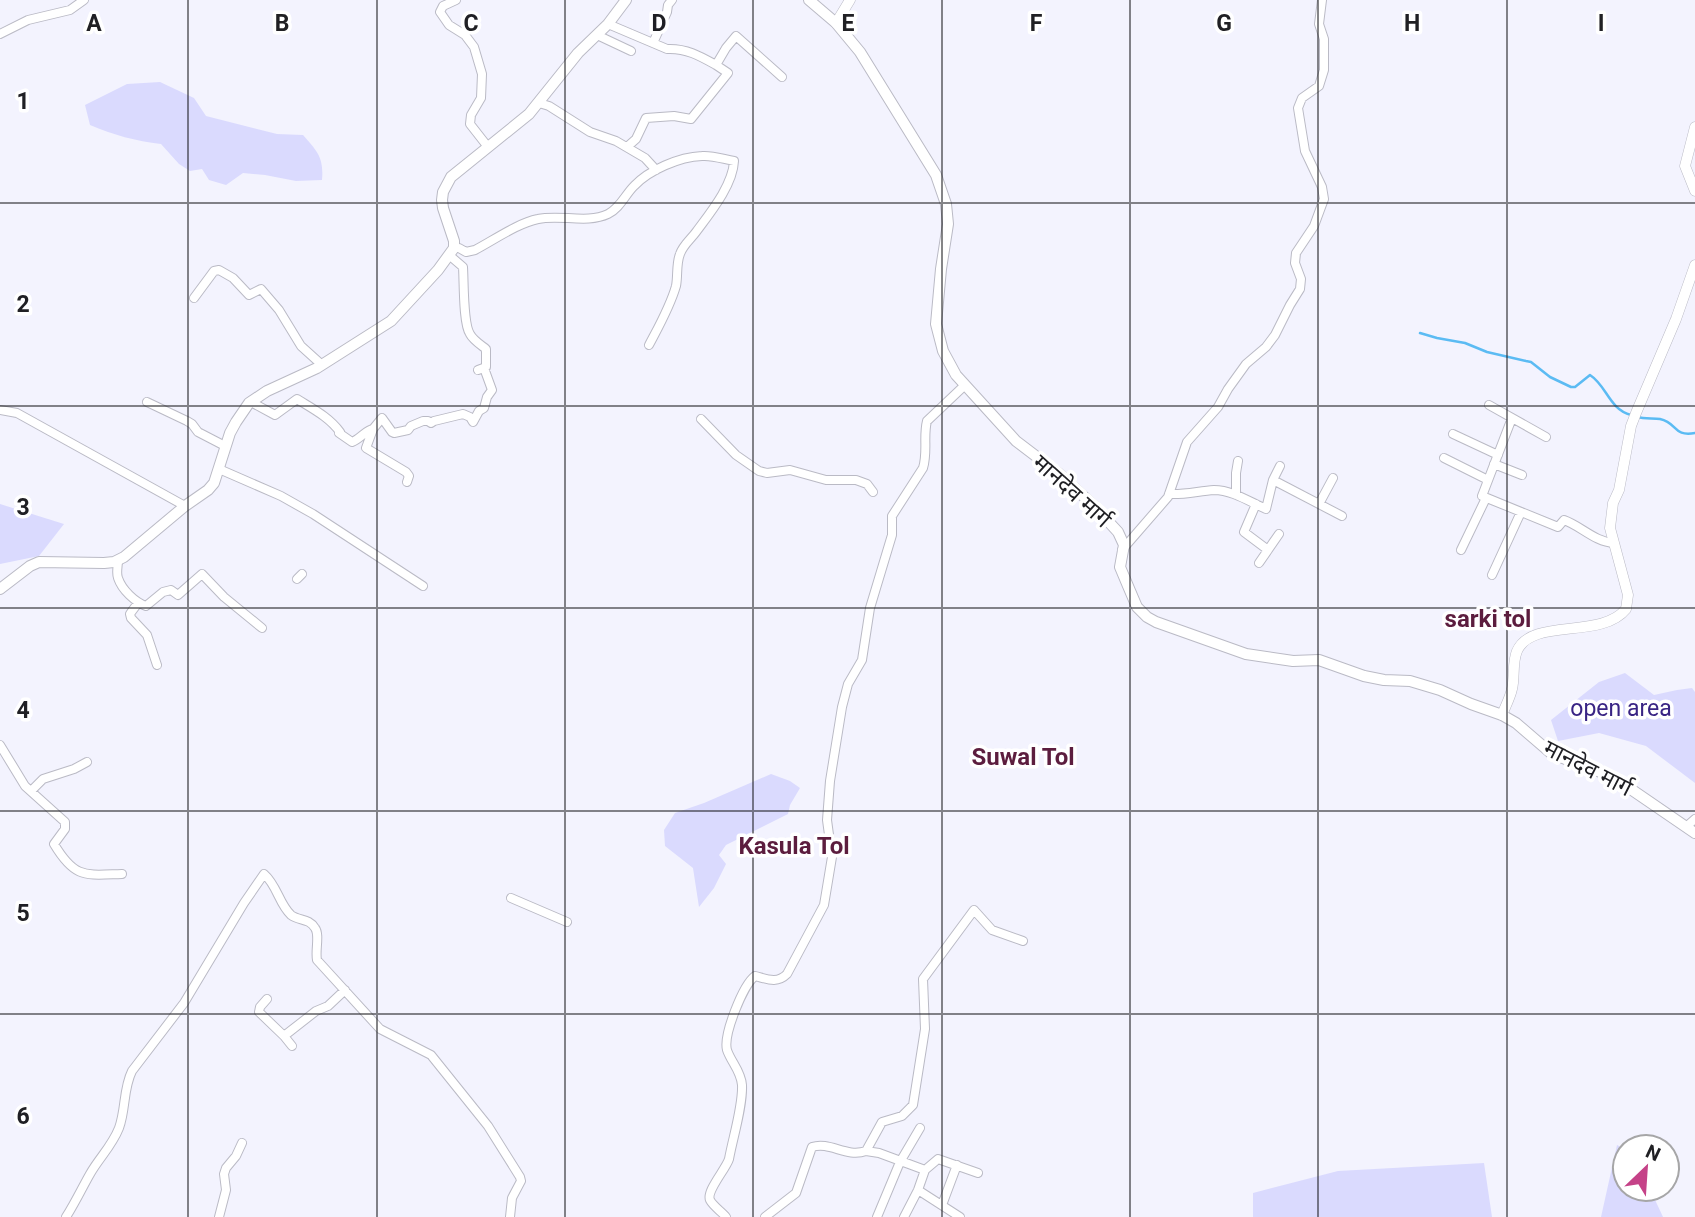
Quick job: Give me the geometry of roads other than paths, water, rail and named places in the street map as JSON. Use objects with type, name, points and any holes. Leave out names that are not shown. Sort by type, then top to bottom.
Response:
[{"type":"main road","points":[[0,589],[39,562],[104,563],[118,560],[214,483],[225,446],[236,422],[251,402],[267,391],[322,365],[391,321],[452,252],[454,241],[443,208],[443,192],[451,177],[529,114],[626,0]]},
{"type":"main road","name":"मानदेव मार्ग","points":[[809,0],[836,23],[860,52],[936,175],[943,192],[948,223],[936,324],[943,351],[956,374],[1016,441],[1059,473],[1118,532],[1124,545],[1120,567],[1137,607],[1147,617],[1246,654],[1293,661],[1319,660],[1364,676],[1427,685],[1502,715],[1516,723],[1552,754],[1619,781],[1691,830]]},
{"type":"street","points":[[0,34],[28,20],[70,10],[84,0]]},
{"type":"street","points":[[456,0],[443,6],[440,12],[449,25],[465,35],[474,47],[482,74],[481,98],[471,115],[470,124],[488,147]]},
{"type":"street","points":[[653,43],[672,0]]},
{"type":"street","points":[[836,23],[850,0]]},
{"type":"street","points":[[1122,550],[1169,494],[1187,442],[1218,407],[1246,364],[1275,335],[1300,289],[1296,253],[1314,226],[1324,199],[1322,187],[1305,151],[1298,108],[1302,98],[1319,86],[1324,70],[1324,39],[1319,24],[1322,0]]},
{"type":"street","points":[[608,24],[667,49],[677,48],[701,55],[728,73],[691,119],[674,116],[646,118],[636,139],[627,147]]},
{"type":"street","points":[[597,35],[631,51]]},
{"type":"street","points":[[716,65],[736,36],[782,77]]},
{"type":"street","points":[[539,103],[549,106],[590,131],[627,147],[645,158],[656,170]]},
{"type":"street","points":[[1695,127],[1685,166],[1695,191]]},
{"type":"street","points":[[407,482],[409,477],[406,472],[366,448],[373,429],[382,418],[394,433],[408,430],[423,421],[431,423],[463,414],[473,422],[484,408],[492,390],[481,369],[486,367],[486,349],[469,333],[465,319],[463,267],[452,252],[459,248],[466,252],[475,250],[537,219],[590,218],[608,214],[619,206],[634,185],[656,170],[681,159],[704,155],[733,161],[734,166],[726,188],[680,254],[672,297],[649,345]]},
{"type":"street","points":[[1502,715],[1512,690],[1516,652],[1521,644],[1557,629],[1609,622],[1618,618],[1626,609],[1628,596],[1611,528],[1613,503],[1619,490],[1631,426],[1695,265]]},
{"type":"street","points":[[194,298],[214,271],[219,270],[233,278],[249,295],[261,289],[279,310],[301,346],[322,365]]},
{"type":"street","points":[[726,1217],[710,1199],[710,1194],[729,1159],[741,1098],[742,1081],[728,1051],[727,1036],[735,1009],[750,980],[755,976],[776,981],[787,974],[824,905],[832,857],[827,820],[829,794],[842,707],[848,684],[862,660],[870,608],[892,535],[891,520],[923,468],[927,421],[965,385]]},
{"type":"street","points":[[251,402],[275,415],[297,399],[325,416],[338,428],[339,433],[352,442],[373,429]]},
{"type":"street","points":[[147,402],[192,424],[198,432],[225,446]]},
{"type":"street","points":[[1489,405],[1546,437]]},
{"type":"street","points":[[0,410],[17,413],[185,506]]},
{"type":"street","points":[[1512,418],[1482,496],[1558,527],[1564,520],[1604,543],[1614,543]]},
{"type":"street","points":[[701,419],[736,455],[759,471],[767,473],[790,470],[826,480],[856,480],[867,484],[873,492]]},
{"type":"street","points":[[1453,434],[1522,475]]},
{"type":"street","points":[[1444,458],[1488,480]]},
{"type":"street","points":[[1236,495],[1238,461]]},
{"type":"street","points":[[1169,494],[1216,490],[1236,495],[1266,509],[1273,480],[1280,466]]},
{"type":"street","points":[[219,469],[281,496],[313,514],[424,586]]},
{"type":"street","points":[[1319,504],[1333,478]]},
{"type":"street","points":[[1273,480],[1342,516]]},
{"type":"street","points":[[1461,550],[1486,498]]},
{"type":"street","points":[[1256,504],[1244,533],[1268,550]]},
{"type":"street","points":[[1492,575],[1521,512]]},
{"type":"street","points":[[1259,563],[1279,534]]},
{"type":"street","points":[[118,560],[117,577],[138,603],[146,606],[163,592],[171,590],[178,594],[202,574],[224,597],[262,628]]},
{"type":"street","points":[[138,603],[130,614],[131,618],[147,635],[158,665]]},
{"type":"street","points":[[0,745],[25,786],[65,822],[65,829],[54,845],[65,863],[90,875],[122,874]]},
{"type":"street","points":[[31,791],[43,779],[87,762]]},
{"type":"street","points":[[1691,830],[1695,819]]},
{"type":"street","points":[[66,1217],[118,1131],[123,1116],[127,1081],[132,1071],[179,1010],[264,874],[270,879],[280,901],[290,914],[313,925],[317,936],[317,960],[380,1029],[431,1055],[488,1126],[521,1181],[512,1198],[510,1217]]},
{"type":"street","points":[[511,898],[567,922]]},
{"type":"street","points":[[866,1151],[882,1122],[902,1116],[913,1105],[925,1029],[923,979],[974,909],[992,930],[1023,941]]},
{"type":"street","points":[[284,1036],[316,1011],[328,1006],[345,990]]},
{"type":"street","points":[[267,999],[259,1012],[292,1046]]},
{"type":"street","points":[[877,1217],[900,1162],[920,1128]]},
{"type":"street","points":[[219,1217],[226,1190],[224,1174],[242,1143]]},
{"type":"street","points":[[765,1217],[796,1193],[812,1147],[819,1144],[857,1155],[866,1151],[879,1153],[925,1170]]},
{"type":"street","points":[[904,1217],[925,1170],[938,1159],[978,1173]]},
{"type":"street","points":[[942,1205],[957,1165]]},
{"type":"street","points":[[918,1190],[960,1217]]},
{"type":"waterway","points":[[1420,333],[1531,362],[1550,377],[1571,387],[1575,387],[1590,375],[1618,408],[1631,415]]},
{"type":"waterway","points":[[1637,417],[1660,419],[1683,433],[1695,433]]},
{"type":"district","name":"sarki tol","points":[[1488,619]]},
{"type":"district","name":"Suwal Tol","points":[[1023,757]]},
{"type":"district","name":"Kasula Tol","points":[[794,846]]},
{"type":"park label","name":"open area","points":[[1621,708]]}]
